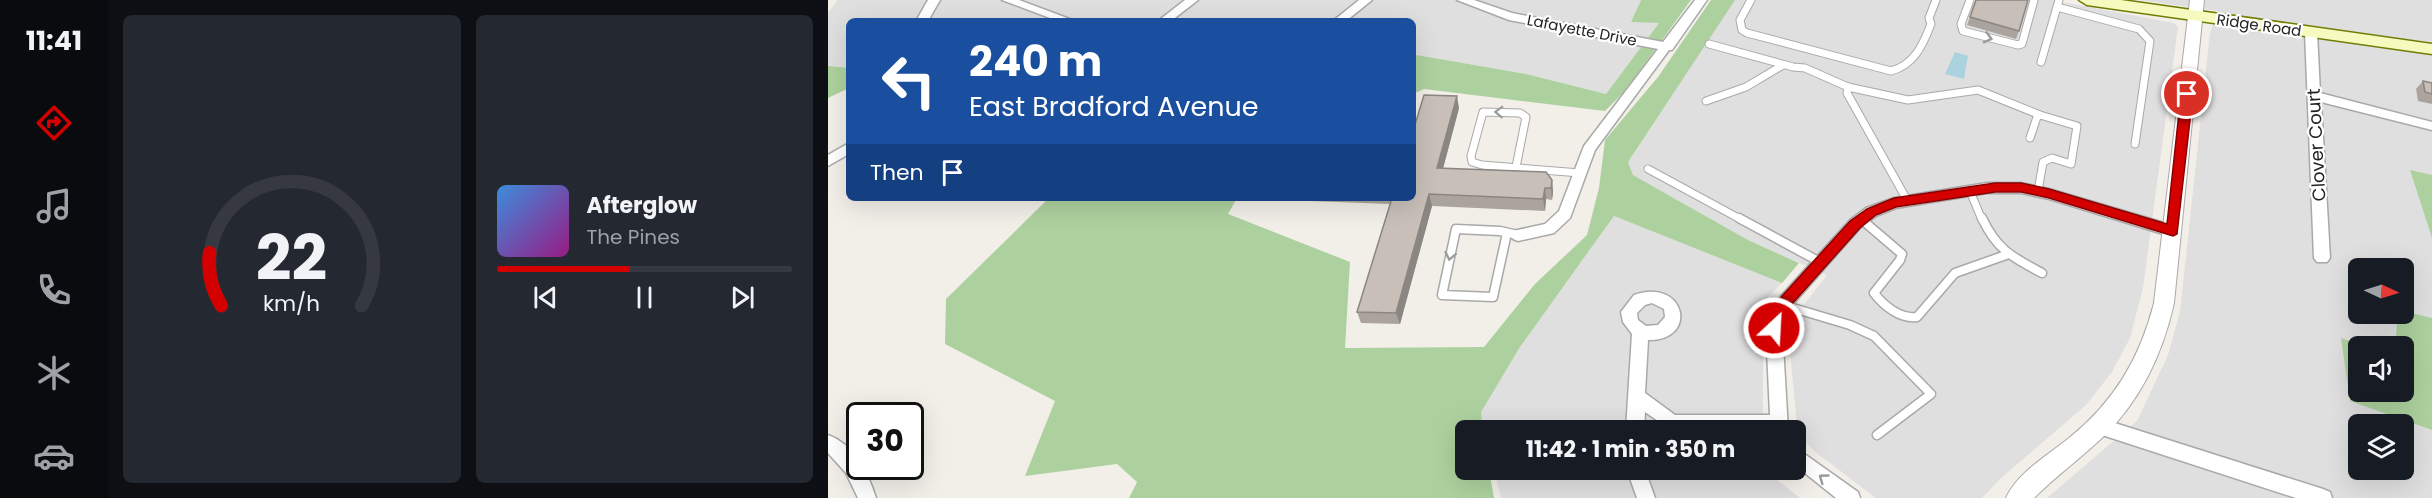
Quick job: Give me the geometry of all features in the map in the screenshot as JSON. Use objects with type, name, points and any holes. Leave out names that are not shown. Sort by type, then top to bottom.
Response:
[{"type":"main road","name":"Ridge Road","points":[[2087,0],[2196,8],[2311,33],[2432,49]]},
{"type":"street","points":[[924,18],[934,0]]},
{"type":"street","points":[[1008,0],[1060,18]]},
{"type":"street","points":[[1168,18],[1192,0]]},
{"type":"street","points":[[1343,18],[1366,0]]},
{"type":"street","name":"Lafayette Drive","points":[[1462,0],[1509,16],[1668,47]]},
{"type":"street","points":[[1513,234],[1549,229],[1565,214],[1589,149],[1668,47],[1701,0]]},
{"type":"street","points":[[2018,498],[2037,476],[2099,426],[2136,380],[2154,342],[2164,303],[2196,8]]},
{"type":"street","name":"Clover Court","points":[[2311,33],[2322,258]]},
{"type":"street","points":[[2314,96],[2432,126]]},
{"type":"street","points":[[828,161],[846,150]]},
{"type":"street","points":[[1778,420],[1774,328],[1783,305],[1820,262],[1862,219],[1883,207],[1907,200],[2004,187],[2038,191],[2173,231]]},
{"type":"street","points":[[1635,420],[1640,332]]},
{"type":"street","points":[[1636,396],[1660,420]]},
{"type":"street","points":[[2099,426],[2323,498]]},
{"type":"street","points":[[828,442],[845,456],[854,468],[867,498]]},
{"type":"street","points":[[1806,464],[1851,498]]},
{"type":"street","points":[[1640,480],[1646,498]]},
{"type":"lane","points":[[1751,0],[1740,20],[1742,30],[1747,33],[1891,71],[1904,67],[1924,43],[1931,24],[1929,18],[1936,0]]},
{"type":"lane","points":[[1970,0],[1961,24],[1963,30],[2018,45],[2022,44],[2034,0]]},
{"type":"lane","points":[[2041,62],[2058,3],[2139,29],[2150,41],[2135,144]]},
{"type":"lane","points":[[1709,44],[1783,65],[1805,68],[1848,87],[1908,100],[1978,90],[2040,115],[2077,126],[2071,164],[2052,158],[2043,162],[2038,191]]},
{"type":"lane","points":[[1706,101],[1746,87],[1783,65]]},
{"type":"lane","points":[[1848,87],[1847,93],[1907,200]]},
{"type":"lane","points":[[1516,167],[1526,117],[1483,112],[1471,160],[1482,165],[1580,173]]},
{"type":"lane","points":[[2030,138],[2037,117],[2040,115]]},
{"type":"lane","points":[[1648,169],[1820,262]]},
{"type":"lane","points":[[1970,191],[1971,199],[1993,242],[2006,255],[2042,273]]},
{"type":"lane","points":[[1862,219],[1902,254],[1900,260],[1874,293],[1880,300],[1908,318],[1917,317],[1955,273],[2006,255]]},
{"type":"lane","points":[[1456,229],[1513,234],[1493,297],[1442,295],[1456,229]]},
{"type":"lane","points":[[1783,305],[1850,325],[1874,336],[1931,393],[1877,435]]},
{"type":"shaded area","points":[[838,0],[1641,0],[1631,22],[1659,23],[1606,94],[1526,74],[1416,56],[1416,18],[846,18],[846,69],[828,66],[828,13]]},
{"type":"shaded area","points":[[1734,0],[2051,0],[2174,23],[2178,27],[2143,288],[2130,338],[2112,372],[2086,405],[2000,479],[1982,498],[1876,498],[1814,451],[1806,442],[1806,420],[1797,420],[1789,341],[1790,330],[1798,312],[1827,275],[1748,240],[1633,175],[1628,162]]},
{"type":"shaded area","points":[[2140,0],[2432,0],[2432,498],[2047,498],[2137,421],[2168,355],[2180,312],[2210,33],[2218,11]]},
{"type":"shaded area","points":[[1614,216],[1782,283],[1763,302],[1763,420],[1482,420],[1480,412],[1520,347]]},
{"type":"shaded area","points":[[1496,480],[1778,480],[1800,498],[1501,498]]},
{"type":"green space","points":[[1641,0],[1691,0],[1626,90],[1605,111],[1424,89],[1416,93],[1417,55],[1526,74],[1606,94],[1659,23],[1631,22]]},
{"type":"green space","points":[[1711,0],[1735,0],[1628,162],[1633,175],[1748,240],[1799,263],[1782,283],[1614,216],[1520,347],[1481,412],[1482,420],[1455,420],[1455,480],[1491,480],[1494,498],[1129,498],[1137,482],[1117,464],[1025,476],[1055,401],[945,344],[946,299],[1046,201],[1235,201],[1228,214],[1350,262],[1345,348],[1484,347],[1535,284],[1587,235],[1599,188],[1605,140],[1658,77]]},
{"type":"green space","points":[[828,66],[846,68],[846,89],[828,98]]},
{"type":"green space","points":[[2410,170],[2432,175],[2432,238]]},
{"type":"green space","points":[[2414,314],[2432,318],[2432,430],[2414,424],[2414,414],[2387,414],[2353,402],[2414,402],[2414,336],[2396,336],[2397,324],[2414,324]]},
{"type":"green space","points":[[2341,338],[2348,340],[2348,387]]},
{"type":"water","points":[[1955,52],[1968,56],[1964,79],[1945,74]]},
{"type":"building","points":[[1976,0],[2028,0],[2019,31],[1970,17]]},
{"type":"building","points":[[2423,81],[2432,83],[2432,94],[2425,92]]},
{"type":"building","points":[[1424,95],[1457,96],[1437,168],[1546,172],[1552,180],[1551,188],[1545,188],[1543,199],[1429,194],[1396,313],[1357,312],[1391,201],[1416,201],[1416,121]]},
{"type":"route","points":[[1774,328],[1777,316],[1787,300],[1855,224],[1871,212],[1894,203],[1995,187],[2021,188],[2049,194],[2173,231],[2187,94]]}]
